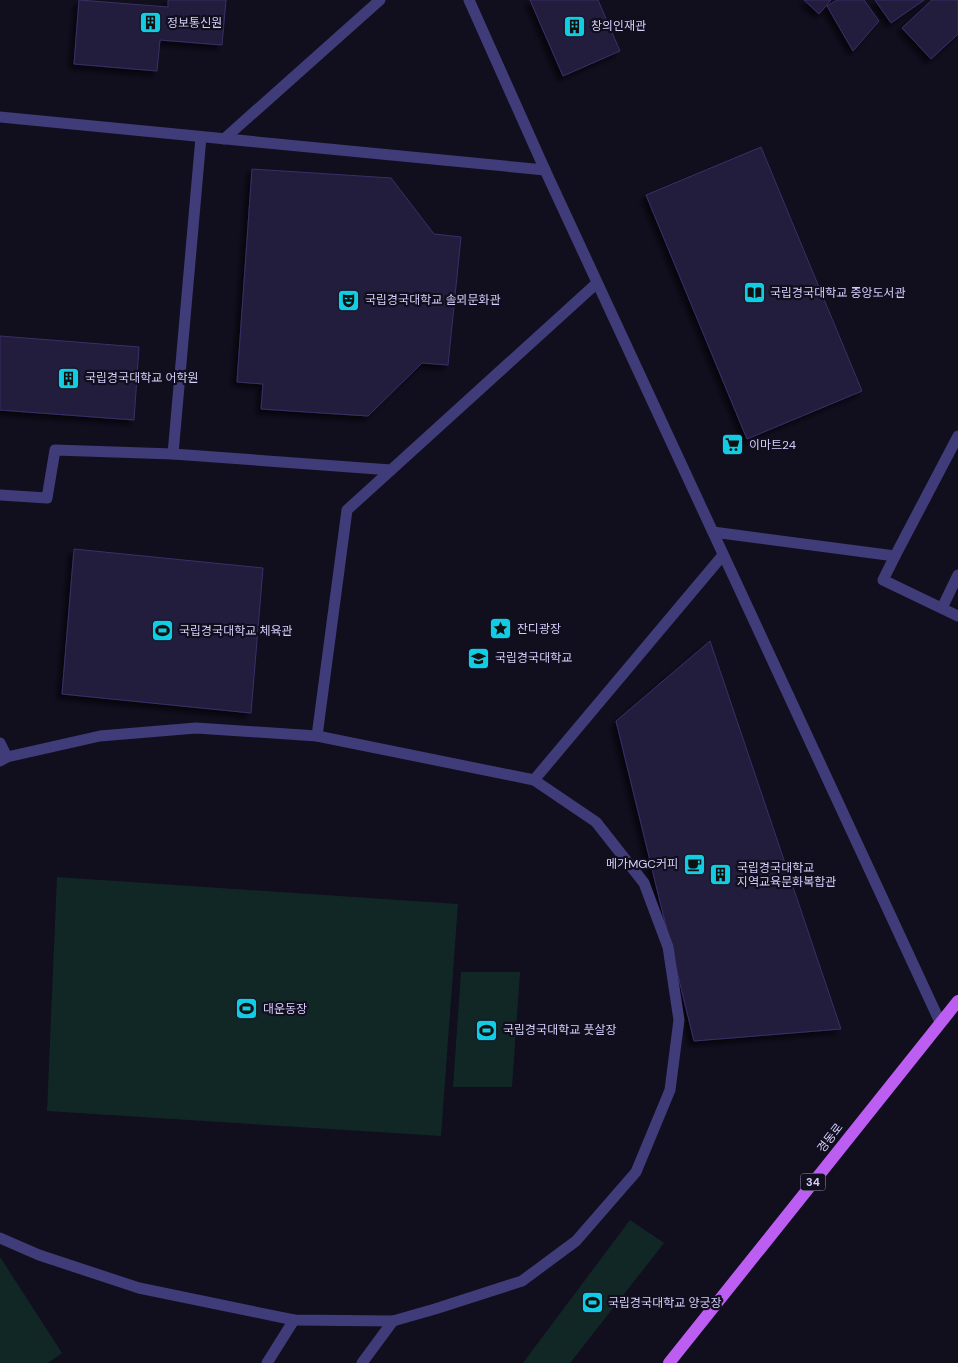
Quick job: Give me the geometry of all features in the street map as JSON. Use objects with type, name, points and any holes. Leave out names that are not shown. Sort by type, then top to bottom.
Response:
[{"type":"main road","name":"경동로","points":[[669,1363],[958,1001]]},
{"type":"lane","points":[[224,139],[380,0]]},
{"type":"lane","points":[[469,0],[597,283],[940,1022]]},
{"type":"lane","points":[[0,117],[545,170]]},
{"type":"lane","points":[[173,454],[201,137]]},
{"type":"lane","points":[[317,736],[347,510],[597,283]]},
{"type":"lane","points":[[958,436],[883,580],[958,616]]},
{"type":"lane","points":[[0,495],[47,498],[54,450],[173,454],[391,470]]},
{"type":"lane","points":[[713,532],[895,556]]},
{"type":"lane","points":[[534,780],[723,555]]},
{"type":"lane","points":[[942,608],[958,575]]},
{"type":"lane","points":[[0,743],[3,759],[100,736],[196,728],[317,736],[534,780],[596,822],[644,883],[668,946],[680,1020],[670,1090],[636,1172],[576,1241],[522,1281],[393,1321],[294,1320],[139,1288],[40,1255],[0,1238]]},
{"type":"lane","points":[[267,1363],[294,1320]]},
{"type":"lane","points":[[362,1363],[393,1321]]},
{"type":"green space","points":[[57,877],[458,904],[441,1136],[47,1111]]},
{"type":"green space","name":"국립경국대학교 풋살장","points":[[461,972],[520,972],[512,1087],[453,1087]]},
{"type":"green space","name":"국립경국대학교 양궁장","points":[[630,1220],[664,1243],[570,1363],[523,1363]]},
{"type":"green space","points":[[0,1257],[62,1353],[48,1363],[0,1363]]},
{"type":"building","name":"정보통신원","points":[[79,0],[168,7],[168,0],[226,0],[222,45],[160,40],[157,71],[74,64]]},
{"type":"building","name":"창의인재관","points":[[530,0],[598,0],[620,51],[563,76]]},
{"type":"building","points":[[804,0],[831,0],[819,14]]},
{"type":"building","points":[[837,0],[864,0],[879,21],[853,51],[827,6]]},
{"type":"building","points":[[875,0],[924,0],[891,23]]},
{"type":"building","points":[[932,0],[958,0],[958,34],[931,59],[902,28]]},
{"type":"building","name":"국립경국대학교 중앙도서관","points":[[761,147],[862,391],[747,439],[646,195]]},
{"type":"building","name":"국립경국대학교 솔뫼문화관","points":[[252,169],[391,178],[434,234],[461,237],[448,365],[422,363],[368,416],[261,409],[263,384],[237,382]]},
{"type":"building","name":"국립경국대학교 어학원","points":[[0,336],[139,347],[134,420],[0,410]]},
{"type":"building","name":"국립경국대학교 체육관","points":[[74,549],[263,568],[251,713],[62,694]]},
{"type":"building","name":"국립경국대학교 지역교육문화복합관","points":[[710,641],[841,1029],[694,1041],[616,721]]},
{"type":"place","name":"정보통신원","points":[[151,23]]},
{"type":"place","name":"창의인재관","points":[[575,26]]},
{"type":"place","name":"국립경국대학교 중앙도서관","points":[[754,293]]},
{"type":"place","name":"국립경국대학교 솔뫼문화관","points":[[349,300]]},
{"type":"place","name":"국립경국대학교 어학원","points":[[69,378]]},
{"type":"place","name":"이마트24","points":[[733,445]]},
{"type":"place","name":"잔디광장","points":[[501,629]]},
{"type":"place","name":"국립경국대학교 체육관","points":[[163,631]]},
{"type":"place","name":"국립경국대학교","points":[[479,658]]},
{"type":"place","name":"메가MGC커피","points":[[694,864]]},
{"type":"place","name":"국립경국대학교 지역교육문화복합관","points":[[721,875]]},
{"type":"place","name":"대운동장","points":[[247,1009]]},
{"type":"place","name":"국립경국대학교 풋살장","points":[[487,1030]]},
{"type":"place","name":"국립경국대학교 양궁장","points":[[592,1303]]}]
